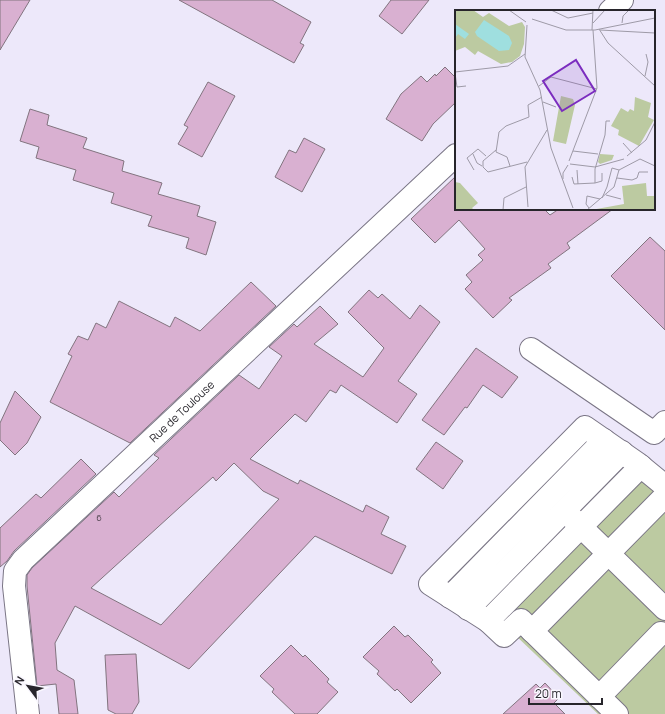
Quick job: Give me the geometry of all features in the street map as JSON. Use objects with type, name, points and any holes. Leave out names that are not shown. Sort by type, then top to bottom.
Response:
[{"type":"street","points":[[611,10],[622,0]]},
{"type":"street","name":"Rue de Toulouse","points":[[28,714],[14,586],[15,570],[23,560],[455,156]]},
{"type":"street","points":[[531,349],[654,433],[665,422]]},
{"type":"street","points":[[585,427],[641,466],[663,488],[526,626],[504,636],[488,622],[430,584],[585,427]]},
{"type":"street","points":[[450,597],[549,496],[613,446]]},
{"type":"street","points":[[468,609],[564,511],[613,446]]},
{"type":"street","points":[[488,622],[641,466]]},
{"type":"street","points":[[532,480],[665,609]]},
{"type":"street","points":[[526,626],[617,714]]},
{"type":"street","points":[[599,697],[661,633]]},
{"type":"green space","points":[[585,422],[662,474],[665,471],[665,714],[598,714],[513,633],[425,585]]},
{"type":"building","points":[[0,0],[30,0],[0,50]]},
{"type":"building","points":[[179,0],[272,0],[311,22],[300,43],[304,45],[294,63]]},
{"type":"building","points":[[391,0],[429,0],[402,34],[379,16]]},
{"type":"building","points":[[445,67],[455,77],[455,103],[433,124],[422,141],[386,119],[401,94],[421,76],[427,82],[435,74],[436,76]]},
{"type":"building","points":[[208,82],[235,96],[202,157],[178,144],[188,127],[184,125]]},
{"type":"building","points":[[30,109],[49,115],[47,125],[87,138],[83,148],[124,161],[122,171],[162,183],[158,194],[200,206],[197,216],[216,222],[206,255],[186,248],[189,238],[148,226],[152,216],[111,203],[114,193],[73,180],[76,170],[36,158],[39,147],[20,141]]},
{"type":"building","points":[[304,138],[325,149],[302,192],[275,177],[289,150],[296,153]]},
{"type":"building","points":[[455,177],[455,210],[545,210],[550,215],[558,210],[612,210],[567,243],[570,248],[548,264],[551,268],[509,298],[512,300],[493,318],[465,289],[472,282],[466,275],[483,260],[478,255],[485,249],[459,220],[435,243],[411,219]]},
{"type":"building","points":[[650,237],[665,251],[665,330],[611,276]]},
{"type":"building","points":[[251,282],[276,306],[130,443],[50,402],[72,356],[68,354],[78,336],[88,340],[96,323],[106,328],[119,301],[170,327],[175,317],[200,331]]},
{"type":"building","points":[[369,290],[378,298],[382,294],[410,319],[420,305],[440,322],[398,381],[417,394],[397,423],[341,385],[336,393],[330,390],[306,422],[295,414],[250,459],[298,484],[300,480],[363,512],[366,505],[389,517],[381,534],[406,546],[392,574],[315,536],[189,669],[75,606],[55,643],[57,670],[74,680],[78,714],[59,714],[56,684],[37,686],[27,586],[27,575],[32,568],[114,492],[119,497],[159,458],[154,455],[239,375],[259,389],[282,356],[269,347],[294,324],[297,327],[320,306],[338,324],[314,344],[363,377],[384,348],[348,312]],"holes":[[[234,463],[263,491],[279,499],[161,625],[91,588],[213,477],[216,481]]]},
{"type":"building","points":[[476,348],[518,377],[502,398],[483,385],[467,408],[465,407],[444,435],[422,420]]},
{"type":"building","points":[[15,391],[41,417],[27,443],[15,455],[0,440],[0,423]]},
{"type":"building","points":[[436,442],[463,461],[443,489],[416,469]]},
{"type":"building","points":[[81,459],[96,474],[14,551],[7,561],[0,567],[0,528],[36,494],[41,498]]},
{"type":"building","points":[[394,626],[405,637],[408,635],[433,660],[431,662],[441,673],[411,703],[397,689],[395,691],[377,674],[379,671],[363,657]]},
{"type":"building","points":[[291,645],[303,657],[305,655],[329,679],[327,682],[338,692],[317,714],[295,714],[272,692],[274,689],[260,676]]},
{"type":"building","points":[[136,654],[139,702],[132,714],[116,714],[108,710],[105,655]]},
{"type":"building","points":[[545,683],[559,698],[554,703],[565,714],[503,714],[536,684],[540,688]]}]
